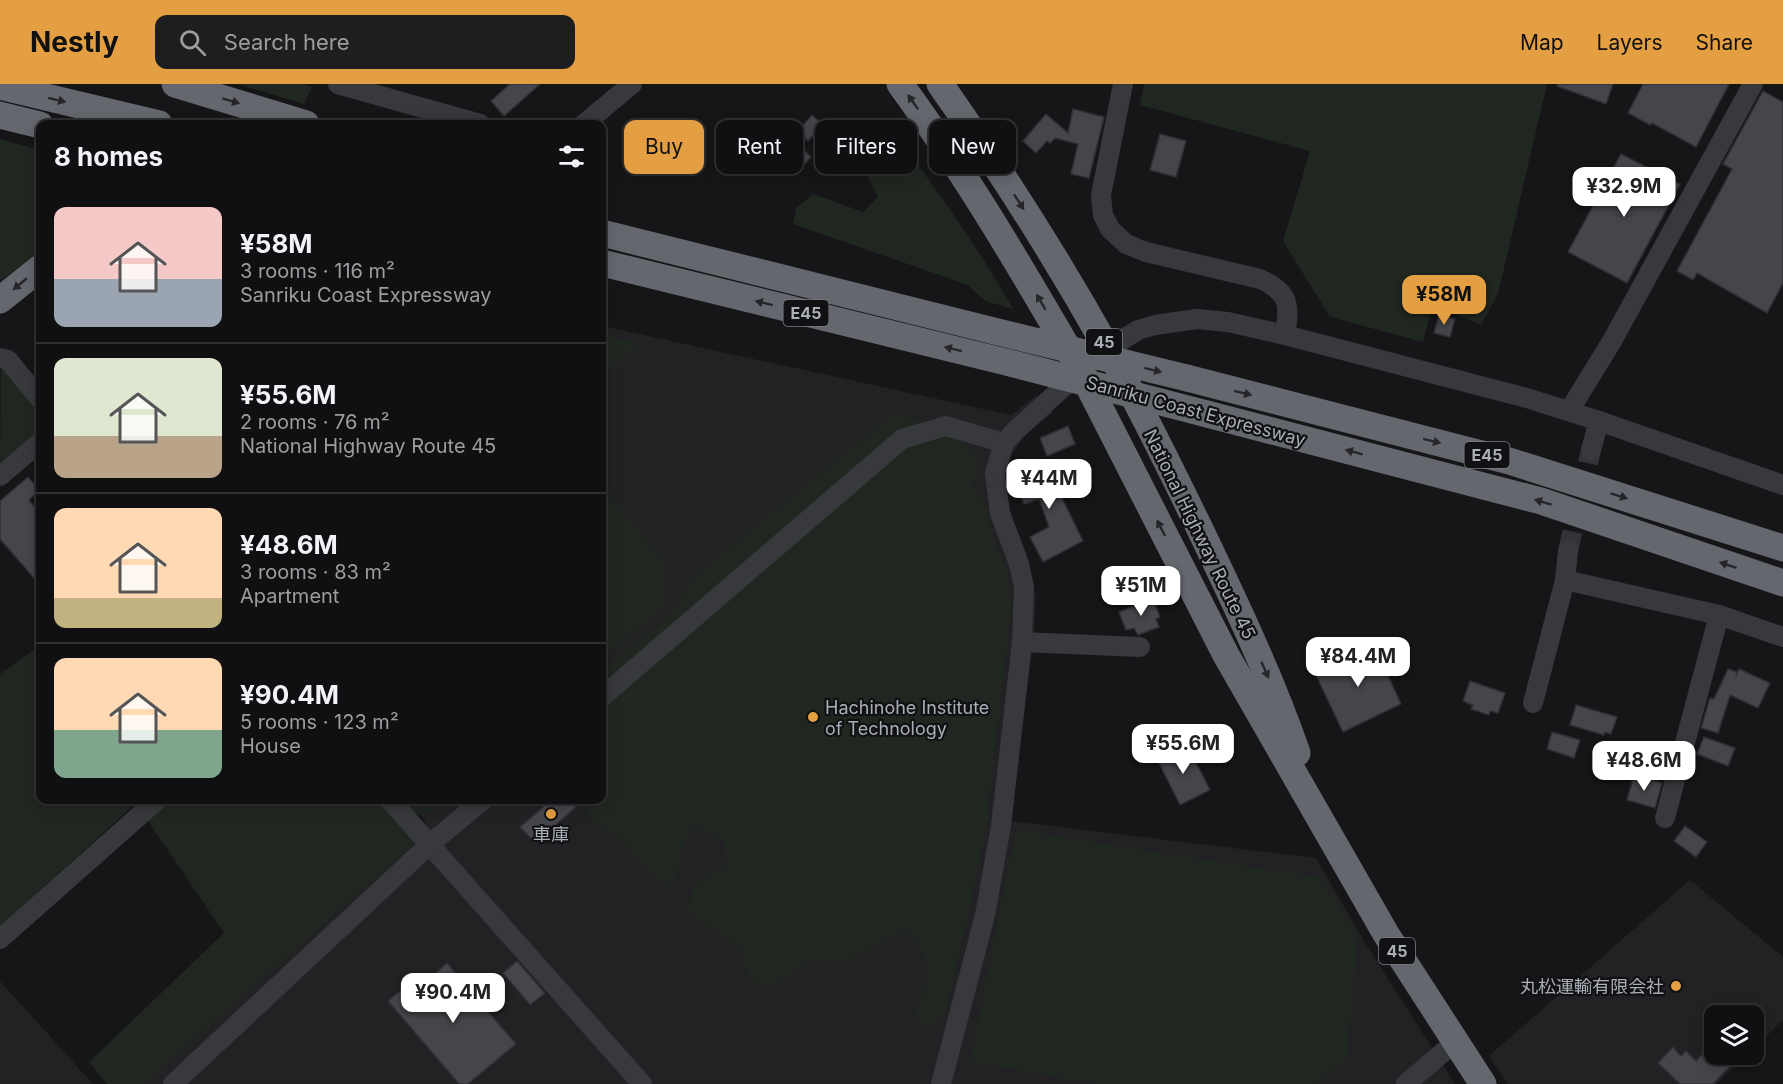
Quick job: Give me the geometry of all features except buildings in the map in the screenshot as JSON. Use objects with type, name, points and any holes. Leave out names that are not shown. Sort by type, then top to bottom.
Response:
[{"type":"highway","points":[[175,84],[293,120]]},
{"type":"highway","name":"National Highway Route 45","points":[[900,84],[986,210],[1081,371],[1226,655],[1386,934],[1483,1084]]},
{"type":"highway","name":"National Highway Route 45","points":[[940,84],[1043,238],[1108,349],[1242,616],[1282,708],[1319,814]]},
{"type":"highway","points":[[0,86],[142,120]]},
{"type":"highway","points":[[0,115],[36,124]]},
{"type":"highway","points":[[606,215],[886,302]]},
{"type":"highway","name":"Sanriku Coast Expressway","points":[[606,234],[886,302],[1509,461],[1783,548]]},
{"type":"highway","name":"Sanriku Coast Expressway","points":[[606,265],[1010,363],[1541,501],[1783,584]]},
{"type":"highway","points":[[0,300],[36,271]]},
{"type":"highway","points":[[606,273],[688,285]]},
{"type":"street","points":[[338,84],[421,116],[450,120]]},
{"type":"street","points":[[589,120],[632,84]]},
{"type":"street","points":[[1123,84],[1101,195],[1103,215],[1110,230],[1126,244],[1146,252],[1260,279],[1277,287],[1287,303],[1285,334]]},
{"type":"street","points":[[1569,411],[1612,341],[1753,84]]},
{"type":"street","points":[[941,1084],[985,915],[1001,826],[1022,642],[1024,587],[999,513],[995,473],[1004,443],[1108,349],[1138,330],[1155,325],[1197,319],[1228,322],[1285,334],[1515,395],[1599,421],[1783,485]]},
{"type":"street","points":[[0,358],[8,360],[36,394]]},
{"type":"street","points":[[1591,450],[1599,421]]},
{"type":"street","points":[[606,695],[902,439],[946,426],[1004,443]]},
{"type":"street","points":[[0,476],[36,445]]},
{"type":"street","points":[[1533,703],[1565,580],[1568,551]]},
{"type":"street","points":[[1565,580],[1719,615],[1783,637]]},
{"type":"street","points":[[1665,818],[1719,615]]},
{"type":"street","points":[[1022,642],[1140,647]]},
{"type":"street","points":[[0,939],[152,804]]},
{"type":"street","points":[[394,804],[642,1084]]},
{"type":"street","points":[[173,1084],[430,844],[478,804]]},
{"type":"street","points":[[1406,1084],[1456,1041]]},
{"type":"shaded area","points":[[237,84],[303,84],[312,87],[304,104]]},
{"type":"shaded area","points":[[1144,84],[1547,84],[1498,294],[1481,325],[1433,304],[1423,342],[1330,317],[1283,241],[1310,151],[1140,105]]},
{"type":"shaded area","points":[[0,139],[36,149],[36,254],[0,281]]},
{"type":"shaded area","points":[[917,163],[970,239],[1013,309],[985,301],[968,285],[793,224],[796,208],[813,194],[863,212],[878,197],[867,174],[917,174]]},
{"type":"shaded area","name":"Hachinohe Institute of Technology","points":[[606,327],[1011,415],[1036,395],[1052,413],[1024,437],[1012,454],[1005,470],[1005,494],[1009,512],[1026,552],[1036,599],[1034,635],[1011,821],[1316,858],[1364,941],[1455,1084],[129,1084],[426,822],[410,804],[606,804]]},
{"type":"shaded area","points":[[606,336],[642,344],[606,370]]},
{"type":"shaded area","points":[[1,367],[36,407],[36,433],[0,462]]},
{"type":"shaded area","points":[[892,415],[936,422],[964,444],[979,460],[973,486],[985,505],[994,541],[1007,569],[1011,609],[986,828],[945,1013],[931,1028],[913,1015],[927,983],[926,958],[907,929],[851,959],[809,961],[770,987],[748,980],[742,951],[723,934],[697,920],[688,909],[694,885],[728,866],[723,841],[692,825],[681,849],[677,877],[665,888],[617,835],[597,826],[587,809],[593,804],[606,804],[606,668],[671,615],[691,579]]},
{"type":"shaded area","points":[[606,492],[667,565],[663,608],[606,656]]},
{"type":"shaded area","points":[[36,648],[36,804],[135,804],[0,926],[0,674]]},
{"type":"shaded area","points":[[137,804],[381,804],[416,842],[143,1084],[107,1084],[89,1062],[224,933]]},
{"type":"shaded area","points":[[403,804],[452,804],[442,808],[414,816]]},
{"type":"shaded area","points":[[1016,830],[1322,878],[1358,936],[1347,1058],[1317,1084],[1094,1084],[970,1061]]},
{"type":"shaded area","name":"丸松運輸有限会社","points":[[1690,880],[1783,957],[1783,1020],[1764,1038],[1764,1005],[1704,1005],[1704,1065],[1736,1065],[1716,1084],[1508,1084],[1489,1056]]},
{"type":"shaded area","points":[[0,981],[93,1084],[0,1084]]},
{"type":"tunnel","points":[[1568,551],[1591,450]]},
{"type":"place","name":"Hachinohe Institute of Technology","points":[[813,717]]},
{"type":"place","name":"車庫","points":[[551,814]]},
{"type":"place","name":"丸松運輸有限会社","points":[[1676,986]]}]
